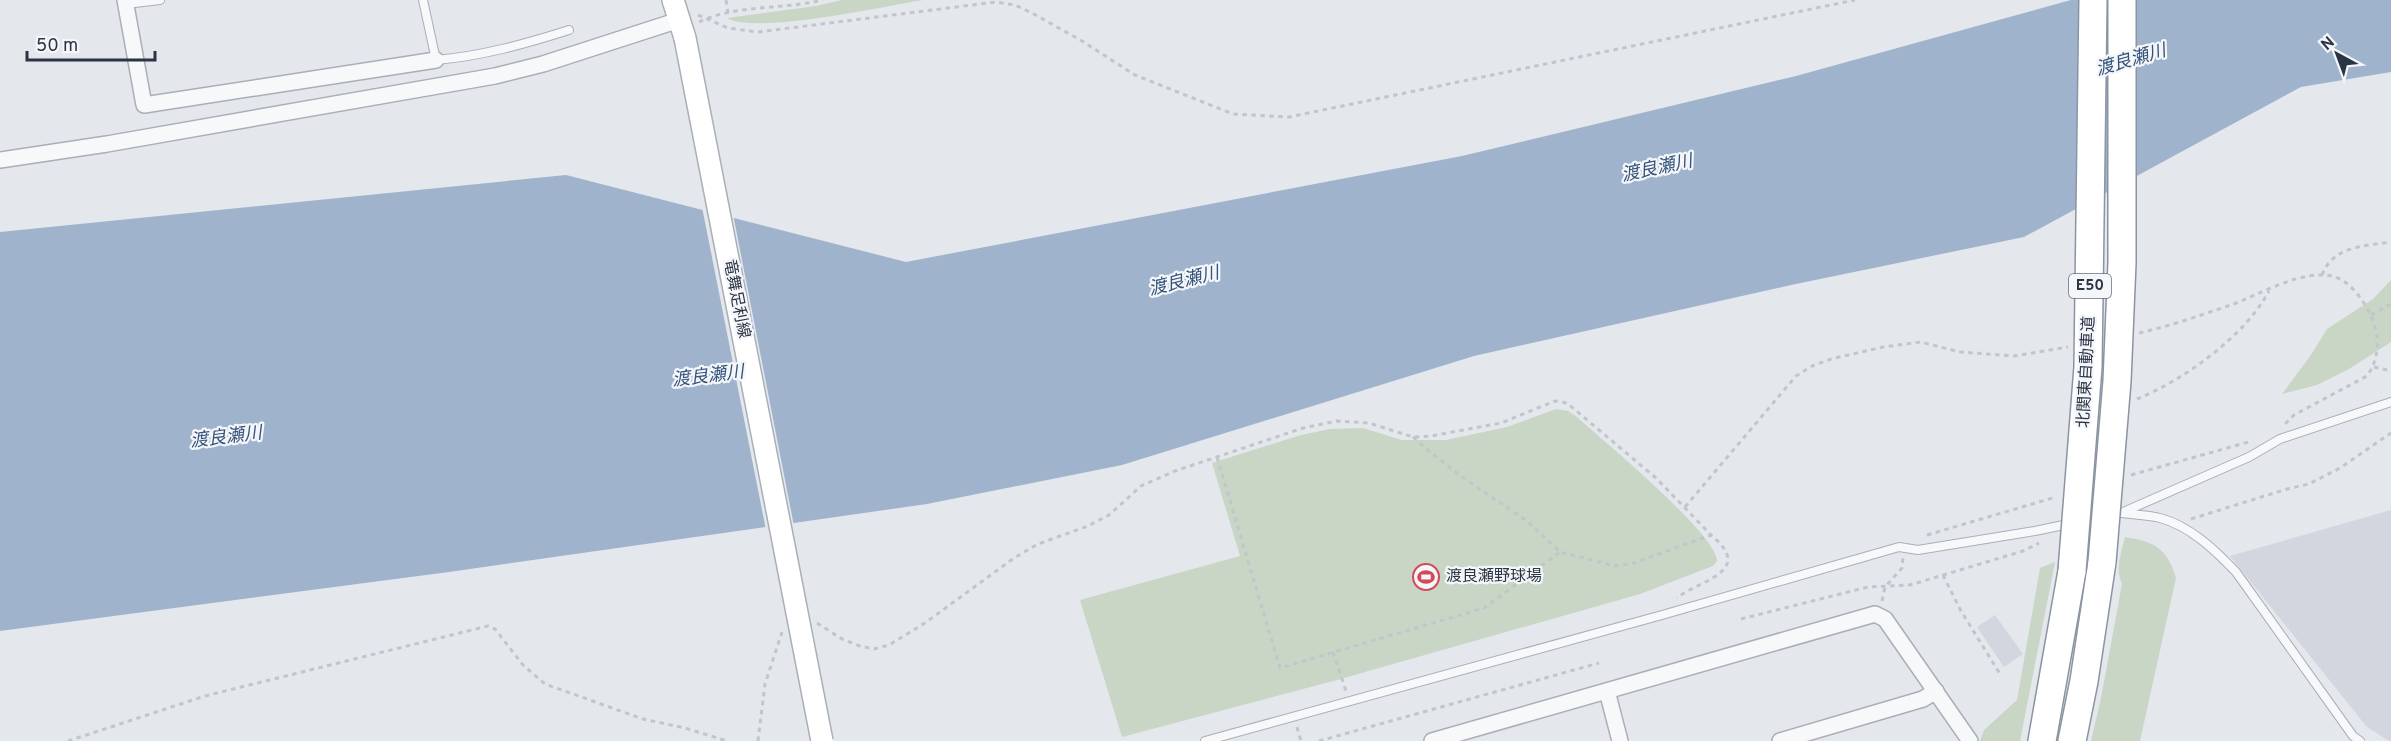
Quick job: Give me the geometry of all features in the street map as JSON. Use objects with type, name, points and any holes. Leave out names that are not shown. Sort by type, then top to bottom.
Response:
[{"type":"highway","name":"北関東自動車道","points":[[2042,741],[2072,571],[2088,367],[2093,0]]},
{"type":"highway","name":"北関東自動車道","points":[[2072,741],[2085,681],[2102,562],[2117,381],[2122,263],[2122,0]]},
{"type":"main road","name":"竜舞足利線","points":[[679,19],[822,741]]},
{"type":"street","points":[[126,2],[144,105],[436,60]]},
{"type":"street","points":[[0,160],[107,144],[495,76],[543,64],[679,19]]},
{"type":"street","points":[[1432,741],[1866,616],[1880,615],[1970,741]]},
{"type":"street","points":[[1780,741],[1923,699],[1936,691]]},
{"type":"street","points":[[1607,692],[1620,741]]},
{"type":"lane","points":[[126,2],[160,0]]},
{"type":"lane","points":[[423,0],[436,60],[471,57],[569,30]]},
{"type":"lane","points":[[1205,741],[1899,547],[1918,550],[2035,531],[2121,513],[2248,457],[2280,439],[2391,402]]},
{"type":"lane","points":[[2121,513],[2161,518],[2192,533],[2215,550],[2236,572],[2353,736],[2360,741]]},
{"type":"path","points":[[726,0],[728,13]]},
{"type":"path","points":[[721,15],[781,8],[823,0]]},
{"type":"path","points":[[712,22],[728,28],[758,32],[996,2],[1015,5],[1082,41],[1135,75],[1233,114],[1289,117],[1856,0]]},
{"type":"path","points":[[2322,275],[2327,262],[2343,252],[2391,242]]},
{"type":"path","points":[[2128,336],[2231,305],[2307,277],[2334,276],[2347,282],[2370,315],[2378,342],[2374,367],[2367,376],[2294,415],[2283,426],[2280,439]]},
{"type":"path","points":[[2131,401],[2152,393],[2195,366],[2222,344],[2260,307],[2270,289]]},
{"type":"path","points":[[2370,315],[2391,304]]},
{"type":"path","points":[[1685,507],[1796,376],[1812,366],[1831,359],[1883,347],[1921,342],[1960,352],[2014,356],[2073,347]]},
{"type":"path","points":[[2374,367],[2391,371]]},
{"type":"path","points":[[809,619],[842,639],[860,646],[874,649],[889,645],[925,623],[1014,558],[1038,544],[1088,526],[1109,515],[1142,486],[1175,471],[1303,428],[1337,421],[1369,423],[1413,437],[1431,436],[1501,423],[1555,401],[1567,404],[1625,452],[1685,507],[1722,544],[1727,553],[1728,561],[1723,570],[1713,579],[1680,595],[1669,604],[1662,615]]},
{"type":"path","points":[[2181,527],[2191,519],[2309,484],[2340,468],[2391,433]]},
{"type":"path","points":[[1413,437],[1431,453],[1527,521],[1560,552],[1615,566],[1634,563],[1711,535]]},
{"type":"path","points":[[1216,457],[1280,668],[1484,608],[1560,552]]},
{"type":"path","points":[[1742,620],[1868,588],[1910,585],[2023,551],[2042,542]]},
{"type":"path","points":[[1880,615],[1885,587],[1902,568],[1903,559],[1899,547]]},
{"type":"path","points":[[1943,575],[1961,611],[2000,674]]},
{"type":"path","points":[[758,741],[765,684],[779,637],[786,625]]},
{"type":"path","points":[[68,741],[205,696],[488,626],[495,629],[523,664],[545,684],[643,718],[727,741]]},
{"type":"path","points":[[1333,652],[1348,695]]},
{"type":"path","points":[[1319,741],[1599,663]]},
{"type":"path","points":[[1296,723],[1301,741]]},
{"type":"shaded area","points":[[2391,510],[2391,741],[2389,741],[2367,727],[2230,556]]},
{"type":"shaded area","points":[[1995,615],[2023,654],[2004,667],[1977,627]]},
{"type":"green space","points":[[842,0],[923,0],[791,21],[742,22],[727,18],[816,6]]},
{"type":"green space","points":[[2391,280],[2391,342],[2349,369],[2317,385],[2282,394],[2327,329],[2373,299]]},
{"type":"green space","name":"渡良瀬野球場","points":[[1556,409],[1568,411],[1577,417],[1679,509],[1712,548],[1717,561],[1713,566],[1640,594],[1337,680],[1122,737],[1080,600],[1240,556],[1212,463],[1301,435],[1330,429],[1363,428],[1402,440],[1446,440],[1507,427]]},
{"type":"green space","points":[[2125,537],[2144,541],[2158,548],[2164,553],[2176,578],[2140,741],[2091,741],[2122,584],[2119,567]]},
{"type":"green space","points":[[2055,562],[2020,741],[1980,741],[1984,730],[2017,700],[2040,568]]},
{"type":"water","name":"渡良瀬川","points":[[2071,0],[2391,0],[2391,72],[2301,87],[2024,237],[1791,285],[1474,356],[1122,465],[927,504],[449,572],[0,631],[0,232],[566,175],[906,262],[1462,156],[1796,76]]},
{"type":"pier","points":[[702,207],[733,214],[794,526],[766,530]]},
{"type":"place","name":"渡良瀬野球場","points":[[1426,577]]}]
